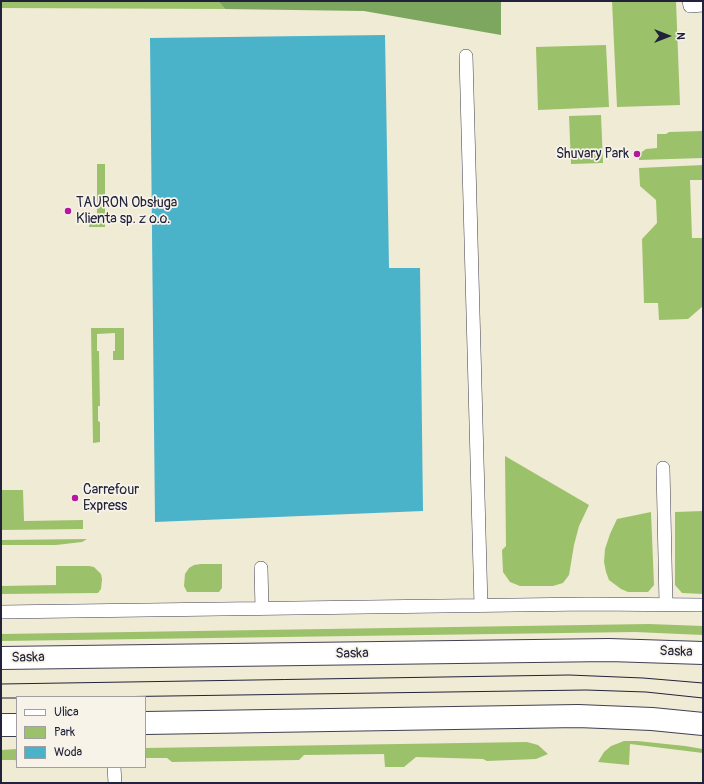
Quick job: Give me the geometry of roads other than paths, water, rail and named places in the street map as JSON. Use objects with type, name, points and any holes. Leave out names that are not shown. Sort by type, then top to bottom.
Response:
[{"type":"street","name":"Saska","points":[[1,658],[609,650],[703,653]]},
{"type":"street","points":[[146,723],[578,716],[652,719],[703,724]]},
{"type":"street","points":[[1,725],[16,725]]},
{"type":"lane","points":[[688,1],[690,6],[703,5]]},
{"type":"lane","points":[[466,56],[481,606]]},
{"type":"lane","points":[[663,468],[666,604]]},
{"type":"lane","points":[[261,568],[262,609]]},
{"type":"lane","points":[[1,612],[588,604],[703,605]]},
{"type":"lane","points":[[114,768],[115,783]]},
{"type":"water","points":[[385,35],[389,268],[420,268],[423,511],[155,522],[150,38]]},
{"type":"tram line","points":[[1,684],[569,675],[643,678],[703,683]]},
{"type":"tram line","points":[[146,696],[586,690],[646,692],[703,698]]},
{"type":"tram line","points":[[1,698],[16,698]]},
{"type":"place","name":"Shuvary Park","points":[[637,154]]},
{"type":"place","name":"TAURON Obsługa Klienta sp. z o.o.","points":[[68,211]]},
{"type":"place","name":"Carrefour Express","points":[[75,498]]}]
